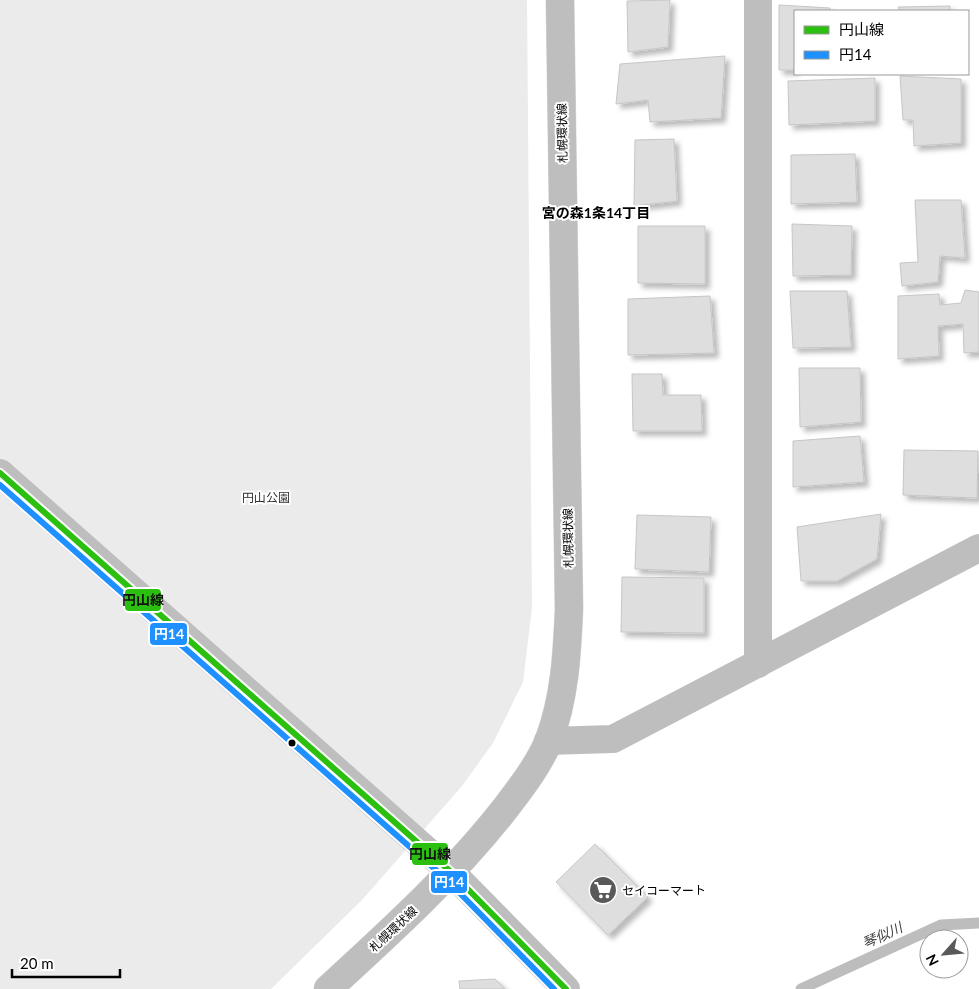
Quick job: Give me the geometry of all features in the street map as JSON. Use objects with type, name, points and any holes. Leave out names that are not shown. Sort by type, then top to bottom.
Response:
[{"type":"street","name":"札幌環状線","points":[[328,989],[412,913],[488,830],[523,786],[548,741],[559,707],[566,667],[569,609],[560,0]]},
{"type":"street","points":[[758,0],[758,664]]},
{"type":"street","points":[[0,473],[451,872],[566,989]]},
{"type":"street","points":[[548,741],[613,739],[979,548]]},
{"type":"green space","name":"円山公園","points":[[0,0],[527,0],[532,608],[523,682],[493,743],[462,786],[362,900],[271,989],[0,989]]},
{"type":"building","points":[[670,0],[668,47],[628,52],[627,1]]},
{"type":"building","points":[[779,5],[830,8],[830,10],[794,10],[794,70],[779,70]]},
{"type":"building","points":[[950,6],[950,10],[899,10],[898,7]]},
{"type":"building","points":[[725,56],[721,118],[650,122],[648,100],[616,104],[620,64]]},
{"type":"building","points":[[900,76],[961,79],[961,143],[914,146],[913,120],[903,120]]},
{"type":"building","points":[[875,78],[875,121],[789,125],[788,81]]},
{"type":"building","points":[[674,139],[677,201],[634,206],[635,140]]},
{"type":"building","points":[[855,154],[857,202],[791,204],[791,155]]},
{"type":"building","points":[[915,200],[961,200],[965,258],[940,256],[938,282],[902,286],[900,263],[918,262]]},
{"type":"building","points":[[792,224],[852,226],[851,275],[793,276]]},
{"type":"building","points":[[638,226],[705,226],[705,284],[638,283]]},
{"type":"building","points":[[965,290],[979,292],[979,352],[964,353],[963,324],[938,326],[939,356],[898,359],[898,296],[939,294],[940,305],[961,303]]},
{"type":"building","points":[[790,291],[847,291],[851,347],[793,348]]},
{"type":"building","points":[[710,296],[714,353],[628,355],[628,299]]},
{"type":"building","points":[[799,368],[860,368],[861,422],[800,427]]},
{"type":"building","points":[[632,374],[662,374],[663,395],[701,395],[702,431],[633,431]]},
{"type":"building","points":[[860,436],[864,482],[793,487],[793,441]]},
{"type":"building","points":[[904,450],[978,451],[977,498],[903,495]]},
{"type":"building","points":[[881,514],[877,559],[837,581],[801,581],[797,527]]},
{"type":"building","points":[[637,515],[711,517],[709,572],[635,569]]},
{"type":"building","points":[[622,577],[704,578],[704,633],[621,632]]},
{"type":"building","points":[[595,844],[648,897],[608,935],[556,882]]},
{"type":"building","points":[[495,979],[505,989],[460,989],[459,981]]},
{"type":"waterway","name":"琴似川","points":[[801,989],[941,925],[979,923]]},
{"type":"transit line","name":"円山線","points":[[0,473],[451,872],[566,989]]},
{"type":"transit line","name":"円14","points":[[0,485],[445,878],[554,989]]},
{"type":"place","name":"セイコーマート","points":[[603,890]]},
{"type":"district","name":"宮の森1条14丁目","points":[[596,212]]}]
